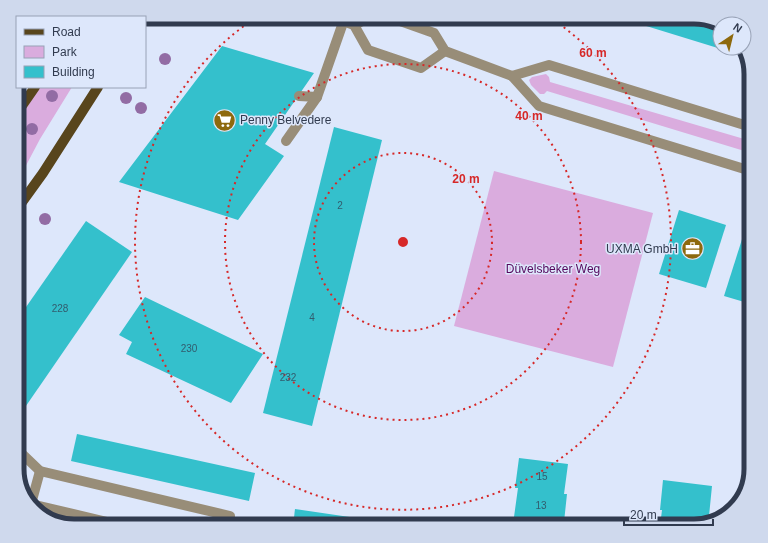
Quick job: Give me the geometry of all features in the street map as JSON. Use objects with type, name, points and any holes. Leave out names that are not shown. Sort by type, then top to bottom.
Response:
[{"type":"main road","points":[[24,103],[34,88]]},
{"type":"main road","points":[[24,199],[43,173],[97,88]]},
{"type":"street","points":[[286,141],[317,97],[342,24]]},
{"type":"street","points":[[409,24],[434,33],[445,51],[512,76],[539,106],[744,169]]},
{"type":"street","points":[[354,25],[368,50],[421,68],[445,51]]},
{"type":"street","points":[[512,76],[549,65],[744,125]]},
{"type":"street","points":[[299,96],[317,97]]},
{"type":"street","points":[[24,456],[40,472],[230,516],[229,519]]},
{"type":"street","points":[[33,497],[40,472]]},
{"type":"street","points":[[40,506],[94,519]]},
{"type":"green space","points":[[546,74],[549,77],[550,82],[744,139],[744,151],[547,91],[544,94],[540,94],[531,85],[529,80],[532,77]]},
{"type":"green space","points":[[39,88],[71,88],[40,139],[24,169],[24,111]]},
{"type":"green space","name":"Düvelsbeker Weg","points":[[494,171],[653,213],[613,367],[454,326]]},
{"type":"building","points":[[640,24],[694,24],[712,28],[712,46]]},
{"type":"building","name":"Penny Belvedere","points":[[222,46],[314,73],[265,144],[284,156],[238,220],[119,182]]},
{"type":"building","points":[[334,127],[382,140],[312,426],[263,413]]},
{"type":"building","name":"UXMA GmbH","points":[[679,210],[726,225],[706,288],[659,274]]},
{"type":"building","points":[[86,221],[132,252],[24,409],[24,310]]},
{"type":"building","points":[[744,233],[744,302],[724,296]]},
{"type":"building","points":[[145,297],[263,354],[231,403],[126,354],[132,342],[119,335]]},
{"type":"building","points":[[77,434],[255,473],[249,501],[71,461]]},
{"type":"building","points":[[519,458],[568,464],[564,494],[567,494],[564,519],[516,519],[516,517],[514,517],[518,488],[515,488]]},
{"type":"building","points":[[663,480],[712,486],[710,516],[701,519],[661,519],[662,510],[660,510]]},
{"type":"building","points":[[295,509],[363,519],[294,519]]},
{"type":"place","name":"Penny Belvedere","points":[[224,120]]},
{"type":"place","name":"UXMA GmbH","points":[[693,249]]}]
